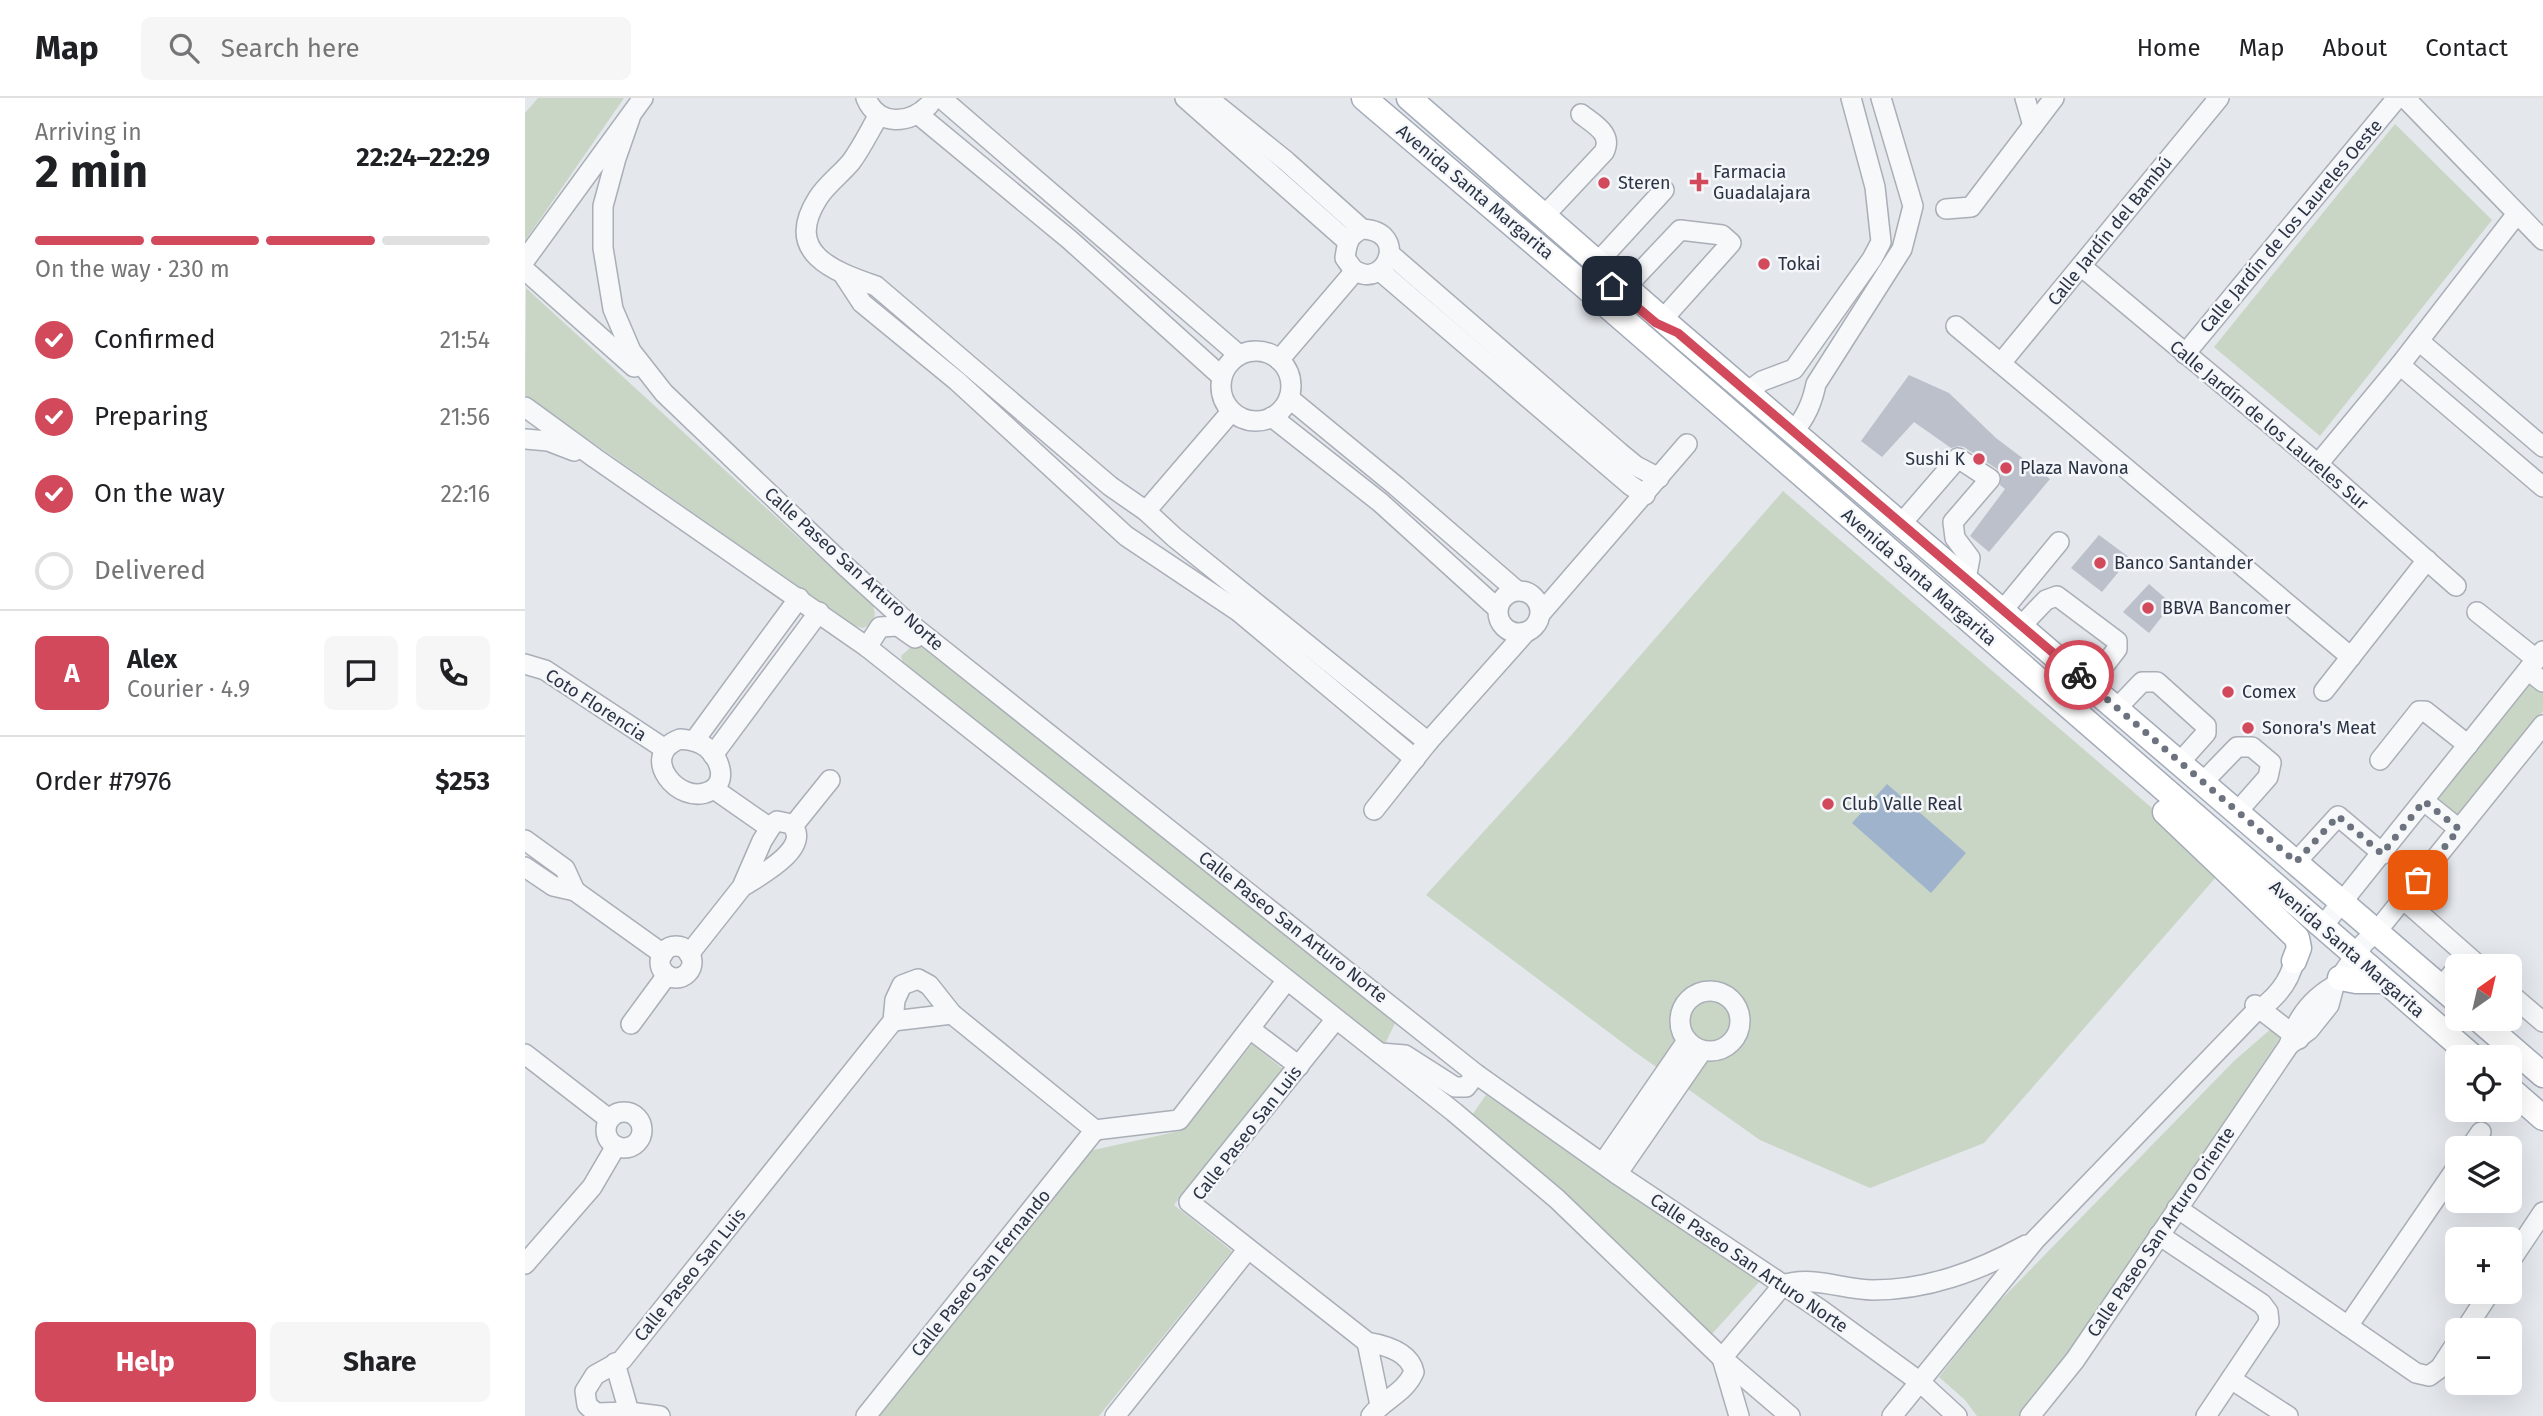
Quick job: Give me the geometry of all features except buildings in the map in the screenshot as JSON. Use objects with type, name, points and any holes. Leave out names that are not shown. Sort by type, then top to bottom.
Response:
[{"type":"main road","name":"Avenida Santa Margarita","points":[[1364,98],[1580,282],[2459,1045]]},
{"type":"main road","name":"Avenida Santa Margarita","points":[[1409,98],[1793,432],[2445,991]]},
{"type":"main road","points":[[1580,282],[1592,272],[1599,275],[1656,323],[1670,326]]},
{"type":"main road","points":[[1696,383],[1768,436],[1786,436],[1793,432]]},
{"type":"main road","points":[[2100,734],[2112,723],[2119,723],[2164,757],[2180,761]]},
{"type":"main road","points":[[2122,753],[2138,786],[2297,938],[2299,948],[2294,961]]},
{"type":"main road","points":[[2337,982],[2385,981]]},
{"type":"main road","points":[[2492,1031],[2543,1075]]},
{"type":"main road","points":[[2522,1096],[2543,1110]]},
{"type":"main road","points":[[2522,1099],[2543,1118]]},
{"type":"street","points":[[525,260],[643,98]]},
{"type":"street","points":[[866,98],[869,105],[880,115],[893,120],[907,120],[919,115],[932,98]]},
{"type":"street","points":[[941,98],[1239,355]]},
{"type":"street","points":[[1747,392],[1762,381],[1794,369],[1881,242],[1875,187],[1851,98]]},
{"type":"street","points":[[1793,432],[1812,403],[1816,384],[1902,249],[1913,206],[1881,98]]},
{"type":"street","points":[[2025,98],[2033,126]]},
{"type":"street","points":[[1946,209],[1971,207],[2054,98]]},
{"type":"street","name":"Calle Jardín del Bambú","points":[[2001,363],[2219,98]]},
{"type":"street","name":"Calle Jardín de los Laureles Oeste","points":[[2185,354],[2397,98]]},
{"type":"street","points":[[2405,98],[2543,240]]},
{"type":"street","points":[[1200,101],[1286,162],[1354,235]]},
{"type":"street","points":[[1544,216],[1604,152],[1608,143],[1607,136],[1581,114]]},
{"type":"street","points":[[880,115],[853,159],[819,195],[810,212],[808,245],[821,262],[843,274],[876,286],[1126,536],[1238,611],[1268,625],[1428,742]]},
{"type":"street","points":[[919,115],[1070,240],[1221,376]]},
{"type":"street","name":"Calle Paseo San Arturo Norte","points":[[630,118],[603,206],[603,248],[613,309],[631,351],[664,393]]},
{"type":"street","points":[[1598,262],[1664,190]]},
{"type":"street","points":[[2318,464],[2400,365],[2516,215]]},
{"type":"street","points":[[1070,240],[1085,222]]},
{"type":"street","points":[[1373,230],[1382,235],[1388,243],[1385,262],[1368,274],[1355,271],[1345,258],[1354,235],[1373,230]]},
{"type":"street","points":[[1626,287],[1680,230],[1722,235],[1731,243],[1670,326]]},
{"type":"street","points":[[1385,262],[1503,363],[1645,495]]},
{"type":"street","name":"Calle Jardín de los Laureles Sur","points":[[2081,265],[2318,464],[2456,586]]},
{"type":"street","points":[[1865,269],[1883,279]]},
{"type":"street","name":"Calle Paseo San Arturo Norte","points":[[525,271],[664,393],[899,615],[1476,1074],[1920,1382],[1957,1416]]},
{"type":"street","points":[[1279,359],[1355,271]]},
{"type":"street","points":[[1956,326],[2351,657]]},
{"type":"street","points":[[2419,341],[2543,447]]},
{"type":"street","points":[[1252,351],[1266,352],[1279,359],[1291,384],[1289,398],[1283,409],[1272,417],[1251,421],[1231,412],[1220,389],[1221,376],[1228,363],[1239,355],[1252,351]]},
{"type":"street","points":[[1503,363],[1619,452],[1659,478]]},
{"type":"street","points":[[2400,365],[2543,487]]},
{"type":"street","points":[[963,374],[1146,511],[1415,759]]},
{"type":"street","points":[[1289,398],[1516,590],[1534,596],[1541,614]]},
{"type":"street","points":[[525,407],[867,647],[1380,1053],[1557,1199],[1722,1357],[1790,1416]]},
{"type":"street","points":[[1146,511],[1231,412]]},
{"type":"street","points":[[1272,417],[1381,503],[1498,609]]},
{"type":"street","points":[[525,439],[548,441],[595,458]]},
{"type":"street","points":[[1374,810],[1428,742],[1525,633],[1533,629],[1541,614],[1687,444]]},
{"type":"street","points":[[1901,524],[1958,458],[1990,480],[1953,523],[1955,538],[1970,558],[1966,579]]},
{"type":"street","points":[[1381,503],[1396,486]]},
{"type":"street","points":[[1108,519],[1114,504],[1126,497]]},
{"type":"street","points":[[1148,551],[1160,542],[1165,529]]},
{"type":"street","points":[[2012,618],[2059,542]]},
{"type":"street","points":[[2323,691],[2427,560]]},
{"type":"street","points":[[1516,590],[1503,597],[1498,609],[1499,619],[1505,628],[1514,633],[1525,633]]},
{"type":"street","points":[[2012,618],[2057,596],[2117,641],[2117,649],[2090,684]]},
{"type":"street","points":[[694,741],[799,598]]},
{"type":"street","points":[[713,755],[819,612]]},
{"type":"street","points":[[2322,928],[2468,745],[2537,666],[2477,612]]},
{"type":"street","points":[[867,647],[880,627],[898,626],[949,662],[960,663]]},
{"type":"street","points":[[525,652],[545,670]]},
{"type":"street","name":"Coto Florencia","points":[[525,664],[545,670],[665,749]]},
{"type":"street","points":[[2117,708],[2142,682],[2157,682],[2206,726],[2206,733],[2180,761]]},
{"type":"street","points":[[2381,760],[2419,711],[2424,711],[2468,745]]},
{"type":"street","name":"Calle Paseo San Arturo Oriente","points":[[2030,1416],[2075,1360],[2293,1039],[2329,1005],[2337,982],[2354,956],[2377,932],[2543,725]]},
{"type":"street","points":[[680,739],[694,741],[709,749],[721,772],[714,789],[696,794],[678,788],[663,771],[661,756],[671,743],[680,739]]},
{"type":"street","points":[[2203,782],[2237,747],[2252,747],[2271,763],[2268,777],[2238,811]]},
{"type":"street","points":[[793,826],[830,780]]},
{"type":"street","points":[[714,789],[769,828]]},
{"type":"street","points":[[2424,801],[2459,829]]},
{"type":"street","points":[[2296,862],[2338,816],[2382,854]]},
{"type":"street","points":[[689,954],[743,887],[769,828],[777,821],[793,826],[797,839],[792,848],[774,866],[743,887]]},
{"type":"street","points":[[525,840],[565,869],[575,891]]},
{"type":"street","points":[[525,867],[553,886],[575,891],[663,954]]},
{"type":"street","points":[[2403,899],[2455,954]]},
{"type":"street","points":[[679,947],[689,954],[692,965],[685,976],[673,978],[667,975],[660,965],[667,949],[679,947]]},
{"type":"street","points":[[1892,1416],[2035,1240],[2256,1009],[2268,1004],[2291,976],[2294,961]]},
{"type":"street","points":[[631,1024],[667,975]]},
{"type":"street","name":"Calle Paseo San Luis","points":[[660,1416],[629,1412],[596,1413],[587,1405],[585,1391],[595,1374],[622,1360],[894,1021],[895,1000],[902,985],[918,979],[929,985],[952,1014],[1095,1130]]},
{"type":"street","points":[[1095,1130],[1179,1121],[1287,980]]},
{"type":"street","points":[[2522,1004],[2543,1022]]},
{"type":"street","points":[[2256,1009],[2293,1039]]},
{"type":"street","points":[[894,1021],[952,1014]]},
{"type":"street","name":"Calle Paseo San Luis","points":[[1336,1019],[1189,1202],[1367,1342],[1387,1345],[1411,1363],[1411,1378],[1395,1397],[1375,1410],[1367,1342]]},
{"type":"street","points":[[1250,1029],[1299,1066]]},
{"type":"street","points":[[1610,1169],[1695,1046]]},
{"type":"street","points":[[1380,1053],[1405,1055],[1455,1087],[1466,1087],[1476,1074]]},
{"type":"street","points":[[525,1054],[609,1119]]},
{"type":"street","points":[[620,1112],[627,1113],[638,1120],[641,1126],[639,1139],[635,1144],[623,1148],[616,1146],[611,1143],[606,1132],[609,1119],[620,1112]]},
{"type":"street","name":"Calle Paseo San Fernando","points":[[866,1416],[1095,1130]]},
{"type":"street","points":[[525,1263],[592,1187],[616,1146]]},
{"type":"street","points":[[2348,1326],[2445,1185]]},
{"type":"street","points":[[2177,1208],[2416,1373],[2429,1376],[2445,1360]]},
{"type":"street","points":[[2522,1244],[2543,1212]]},
{"type":"street","points":[[2159,1235],[2262,1304],[2268,1312],[2269,1322],[2206,1416]]},
{"type":"street","points":[[1722,1357],[1783,1285],[1812,1280],[1846,1288],[1873,1290],[1924,1285],[1968,1273],[2035,1240]]},
{"type":"street","points":[[1115,1416],[1248,1249]]},
{"type":"street","points":[[1722,1357],[1739,1416]]},
{"type":"street","points":[[615,1363],[629,1412]]},
{"type":"street","points":[[2231,1379],[2288,1416]]},
{"type":"green space","points":[[538,98],[624,98],[525,241],[525,113]]},
{"type":"green space","points":[[2395,124],[2492,220],[2320,436],[2214,347]]},
{"type":"green space","points":[[526,288],[873,606],[873,623],[863,628],[855,626],[525,395]]},
{"type":"green space","name":"Club Valle Real","points":[[1783,491],[2223,869],[1984,1143],[1870,1188],[1760,1140],[1635,1052],[1426,895],[1567,740]]},
{"type":"green space","points":[[921,638],[1399,1015],[1384,1046],[903,664],[901,656]]},
{"type":"green space","points":[[2530,681],[2543,692],[2543,711],[2457,820],[2436,802]]},
{"type":"green space","points":[[2272,1028],[2281,1034],[2278,1041],[2071,1349],[2019,1416],[1977,1416],[1965,1400],[1939,1377],[1993,1308],[2234,1061]]},
{"type":"green space","points":[[1252,1044],[1283,1069],[1174,1205],[1232,1251],[1099,1416],[880,1416],[1089,1151],[1184,1130]]},
{"type":"green space","points":[[1486,1095],[1760,1281],[1711,1335],[1470,1118]]},
{"type":"water","points":[[1887,784],[1966,853],[1931,893],[1852,823]]},
{"type":"way so far","points":[[2079,675],[2296,862],[2338,816],[2382,854],[2424,801],[2459,829],[2418,880]]},
{"type":"place","name":"Farmacia Guadalajara","points":[[1699,182]]},
{"type":"place","name":"Steren","points":[[1604,183]]},
{"type":"place","name":"Tokai","points":[[1764,264]]},
{"type":"place","name":"Sushi K","points":[[1979,459]]},
{"type":"place","name":"Plaza Navona","points":[[2006,468]]},
{"type":"place","name":"Banco Santander","points":[[2100,563]]},
{"type":"place","name":"BBVA Bancomer","points":[[2148,608]]},
{"type":"place","name":"Comex","points":[[2228,692]]},
{"type":"place","name":"Sonora's Meat","points":[[2248,728]]},
{"type":"place","name":"Club Valle Real","points":[[1828,804]]},
{"type":"route","points":[[1612,286],[1656,323],[1678,333],[2079,675]]}]
